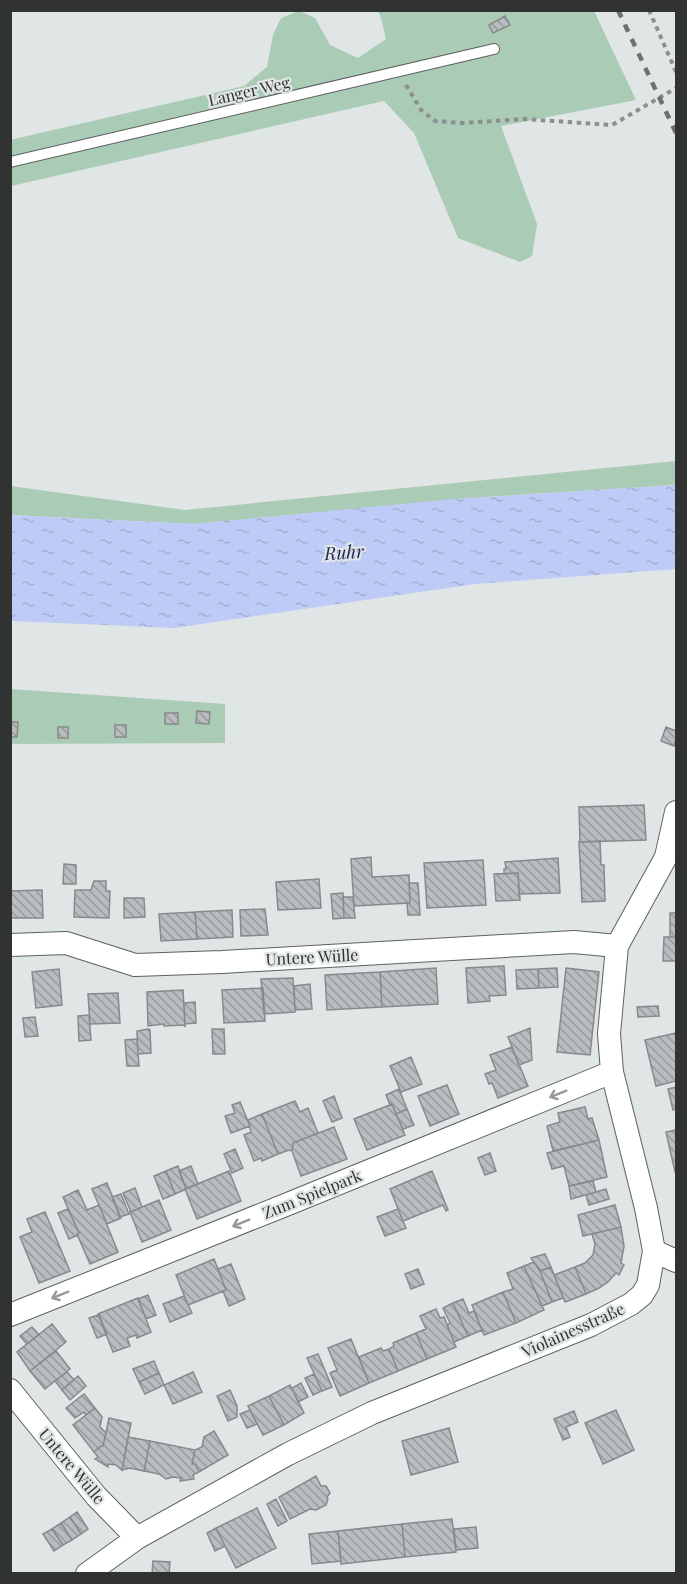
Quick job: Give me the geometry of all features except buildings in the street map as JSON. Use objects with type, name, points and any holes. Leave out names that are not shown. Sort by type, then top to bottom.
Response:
[{"type":"street","name":"Violainesstraße","points":[[87,1574],[137,1538],[288,1454],[372,1413],[591,1325],[631,1304],[642,1295],[648,1285],[654,1251],[646,1208],[612,1072],[609,1034],[617,946],[666,857],[676,812]]},
{"type":"street","name":"Untere Wülle","points":[[10,945],[66,943],[135,965],[574,942],[617,946]]},
{"type":"street","name":"Zum Spielpark","points":[[10,1315],[612,1072]]},
{"type":"street","points":[[654,1251],[676,1261]]},
{"type":"street","name":"Untere Wülle","points":[[10,1390],[96,1496],[137,1538]]},
{"type":"lane","name":"Langer Weg","points":[[10,162],[494,49]]},
{"type":"path","points":[[649,10],[676,72]]},
{"type":"path","points":[[398,72],[421,110],[435,121],[463,123],[524,119],[612,125],[676,88]]},
{"type":"green space","points":[[299,11],[315,18],[330,45],[358,58],[386,39],[378,11],[594,11],[636,100],[501,126],[537,224],[532,256],[520,262],[458,238],[414,133],[384,101],[11,186],[10,140],[244,86],[267,67],[273,35],[281,18]]},
{"type":"green space","points":[[676,461],[676,485],[484,497],[193,524],[11,515],[10,486],[185,510]]},
{"type":"green space","points":[[10,689],[225,704],[225,743],[11,744]]},
{"type":"water","name":"Ruhr","points":[[676,485],[676,569],[475,584],[174,628],[11,621],[11,515],[193,524],[454,499]]},
{"type":"railway","points":[[618,10],[676,133]]}]
